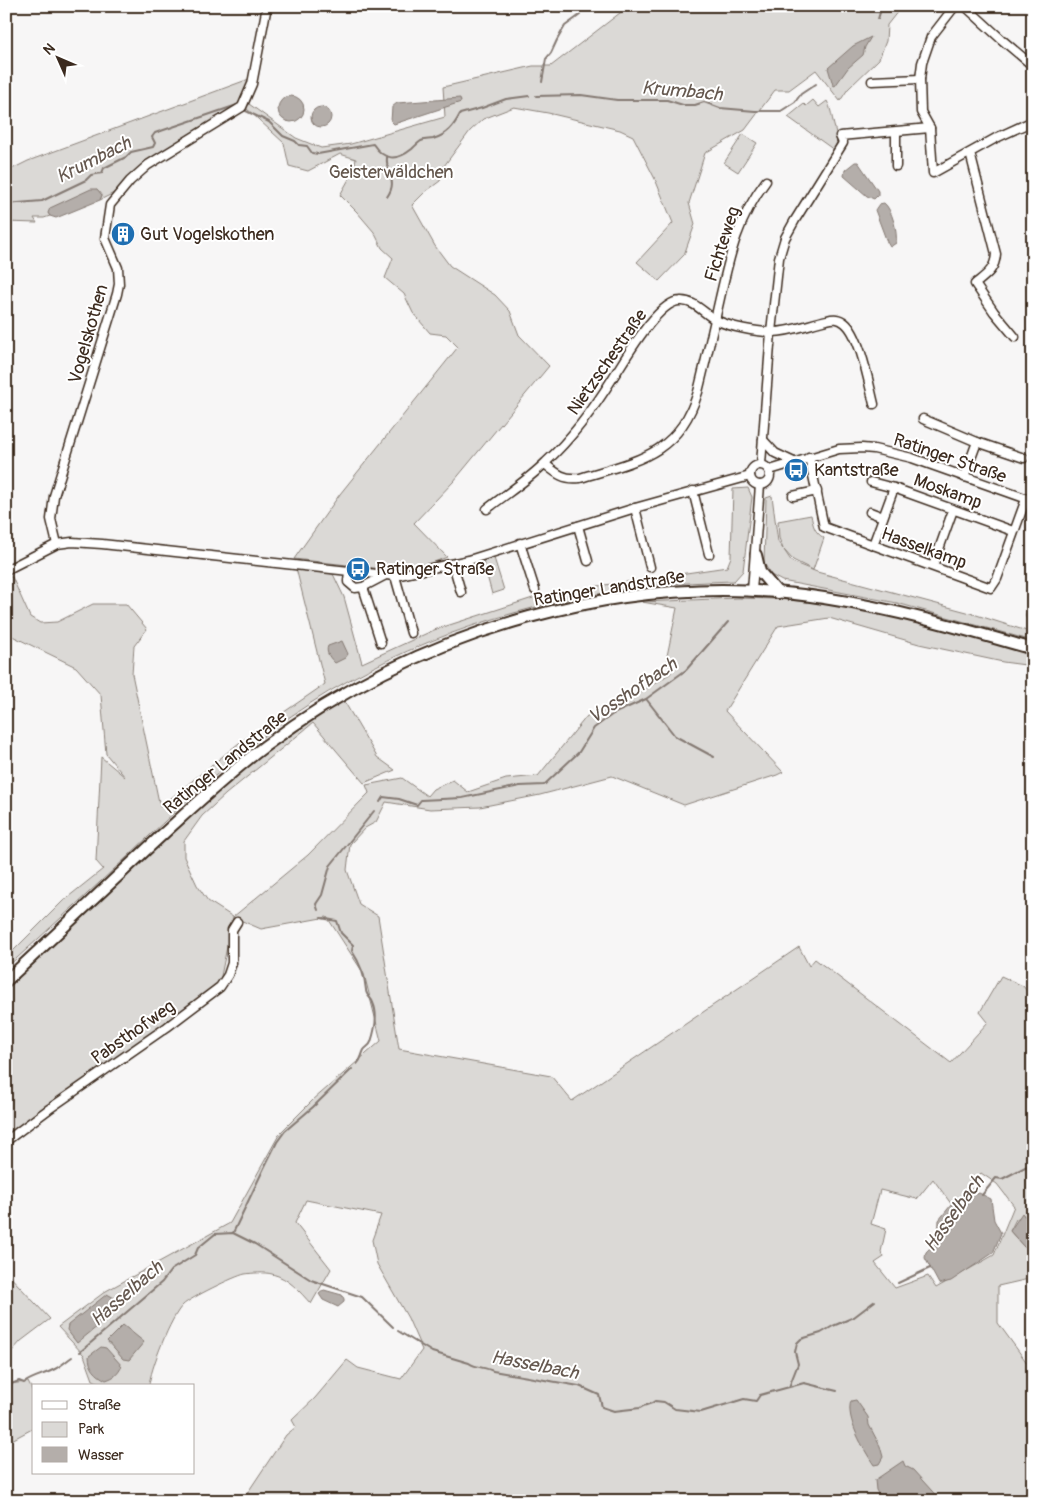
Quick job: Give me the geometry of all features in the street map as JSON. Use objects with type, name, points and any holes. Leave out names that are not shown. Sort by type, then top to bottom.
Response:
[{"type":"main road","points":[[756,555],[760,572],[778,593]]},
{"type":"main road","name":"Ratinger Landstraße","points":[[6,981],[233,772],[294,725],[327,704],[378,676],[424,654],[523,618],[557,610],[650,594],[695,591],[752,591],[822,597],[901,613],[1033,649]]},
{"type":"street","name":"Vogelskothen","points":[[58,544],[51,519],[54,496],[119,284],[118,268],[106,238],[110,205],[130,181],[148,165],[242,107],[252,84],[267,6]]},
{"type":"street","points":[[955,6],[931,37],[922,63],[920,79],[921,112],[930,128],[933,174],[996,138],[1033,121]]},
{"type":"street","points":[[965,6],[1033,66]]},
{"type":"street","points":[[872,80],[920,79]]},
{"type":"street","points":[[761,464],[771,332],[779,258],[786,238],[804,204],[843,144],[840,136],[930,128]]},
{"type":"street","points":[[896,132],[896,166]]},
{"type":"street","points":[[970,153],[996,254],[996,262],[992,268],[975,284],[994,312],[1015,337]]},
{"type":"street","name":"Fichteweg","points":[[545,464],[564,478],[580,478],[639,460],[652,454],[668,443],[682,427],[694,405],[738,229],[752,199],[766,181]]},
{"type":"street","name":"Nietzschestraße","points":[[486,509],[545,464],[592,411],[638,338],[662,311],[678,301],[688,301],[715,320],[729,326],[771,332],[790,330],[829,319],[838,319],[846,323],[858,343],[874,404]]},
{"type":"street","points":[[923,419],[977,442],[1024,458]]},
{"type":"street","points":[[763,440],[775,453],[794,462]]},
{"type":"street","points":[[964,477],[977,442]]},
{"type":"street","name":"Ratinger Straße","points":[[770,470],[839,449],[874,449],[912,458],[1029,500]]},
{"type":"street","name":"Hasselkamp","points":[[809,457],[824,527],[991,588],[997,579],[1014,531],[1029,500]]},
{"type":"street","points":[[761,464],[770,470],[771,475],[769,481],[760,485],[754,483],[750,476],[752,468],[761,464]]},
{"type":"street","points":[[6,570],[58,544],[72,542],[268,561],[395,576],[453,564],[692,491],[750,476]]},
{"type":"street","name":"Moskamp","points":[[871,482],[894,488],[1014,531]]},
{"type":"street","points":[[752,591],[760,485]]},
{"type":"street","points":[[873,545],[894,488]]},
{"type":"street","points":[[692,491],[709,554]]},
{"type":"street","points":[[793,496],[817,491]]},
{"type":"street","points":[[635,508],[650,567]]},
{"type":"street","points":[[933,566],[953,510]]},
{"type":"street","points":[[870,512],[883,517]]},
{"type":"street","points":[[578,526],[588,561]]},
{"type":"street","points":[[520,544],[534,590]]},
{"type":"street","points":[[453,564],[461,592]]},
{"type":"street","points":[[349,571],[348,582],[355,588],[363,587],[384,576]]},
{"type":"street","points":[[395,576],[411,633]]},
{"type":"street","points":[[363,587],[381,643]]},
{"type":"street","points":[[6,735],[6,750]]},
{"type":"street","name":"Pabsthofweg","points":[[6,1141],[167,1027],[220,987],[228,975],[232,963],[232,930],[237,922]]},
{"type":"green space","name":"Geisterwäldchen","points":[[629,6],[660,9],[669,6],[902,6],[887,25],[886,41],[879,59],[848,89],[840,101],[816,70],[789,90],[775,90],[745,130],[705,153],[689,203],[695,224],[684,255],[659,281],[637,262],[673,223],[655,179],[633,136],[620,130],[514,107],[483,119],[470,131],[444,166],[440,181],[412,205],[435,246],[450,266],[495,295],[510,311],[519,335],[549,366],[454,481],[414,523],[447,557],[424,566],[392,570],[294,559],[340,494],[458,347],[446,335],[430,333],[413,313],[404,294],[385,278],[393,258],[382,248],[374,232],[340,195],[353,172],[356,159],[340,154],[308,171],[289,166],[284,143],[246,108],[249,104],[296,138],[321,148],[351,144],[445,117],[443,87],[533,66],[551,66]]},
{"type":"green space","points":[[249,79],[242,100],[233,111],[148,160],[128,177],[118,191],[100,200],[102,195],[97,189],[48,213],[50,216],[34,218],[37,223],[6,222],[6,172],[28,161]]},
{"type":"green space","points":[[813,100],[819,107],[827,101],[831,111],[837,142],[834,150],[788,117],[804,104],[806,106]]},
{"type":"green space","points":[[743,134],[757,143],[738,172],[724,163]]},
{"type":"green space","points":[[748,488],[752,497],[743,571],[734,581],[630,588],[555,603],[470,627],[428,642],[387,660],[310,704],[273,729],[235,759],[179,808],[6,968],[6,958],[63,901],[103,869],[96,861],[101,757],[125,777],[106,754],[101,695],[76,667],[6,633],[6,577],[12,577],[30,617],[40,623],[57,622],[93,604],[126,604],[147,629],[134,646],[132,674],[160,807],[239,743],[325,684],[296,568],[333,574],[344,597],[362,663],[434,630],[539,596],[727,567],[731,557],[733,489]]},
{"type":"green space","points":[[772,496],[778,542],[783,549],[779,538],[778,521],[811,515],[816,531],[824,538],[813,570],[793,560],[784,550],[792,562],[817,572],[967,612],[1033,633],[1033,641],[897,603],[782,581],[771,575],[764,563],[766,498]]},
{"type":"green space","points":[[494,558],[504,590],[492,594],[483,561]]},
{"type":"green space","points":[[738,598],[777,599],[841,605],[897,617],[1033,653],[1033,666],[1003,662],[919,644],[829,618],[778,626],[725,711],[783,772],[684,805],[612,776],[540,795],[480,807],[430,809],[386,802],[376,822],[365,828],[350,844],[347,870],[359,904],[378,916],[399,1049],[551,1076],[572,1101],[799,947],[809,966],[815,959],[951,1063],[988,1022],[980,1012],[1001,976],[1023,986],[1033,999],[1033,1227],[1025,1215],[1016,1219],[1010,1231],[1024,1247],[1033,1252],[1033,1278],[998,1286],[998,1323],[1033,1371],[1033,1501],[242,1501],[286,1435],[296,1427],[292,1420],[315,1398],[347,1360],[358,1368],[401,1379],[422,1350],[408,1318],[377,1264],[372,1240],[381,1215],[306,1200],[295,1223],[331,1269],[311,1304],[289,1282],[278,1276],[269,1273],[245,1274],[213,1288],[183,1305],[173,1320],[162,1344],[149,1384],[102,1384],[93,1380],[84,1355],[58,1327],[106,1291],[230,1223],[280,1133],[313,1100],[381,1041],[364,974],[327,917],[261,929],[233,917],[308,855],[369,793],[366,785],[402,778],[427,796],[433,789],[453,780],[468,792],[506,779],[538,776],[587,716],[628,700],[671,673],[667,656],[677,608],[642,602]],"holes":[[[981,1173],[997,1184],[1014,1206],[994,1255],[936,1288],[928,1276],[895,1288],[875,1263],[884,1257],[881,1252],[886,1229],[871,1224],[880,1190],[917,1199],[933,1179],[952,1205]]]},
{"type":"green space","points":[[344,701],[377,757],[395,770],[364,783],[313,723],[226,794],[202,816],[184,841],[184,857],[197,885],[208,901],[233,917],[220,981],[155,1031],[6,1136],[6,988],[226,783],[277,741]]},
{"type":"green space","points":[[6,1272],[50,1319],[21,1341],[6,1358]]},
{"type":"green space","points":[[28,1382],[32,1390],[32,1429],[6,1443],[6,1384]]},
{"type":"water","points":[[871,37],[863,55],[848,68],[835,86],[833,85],[828,68],[853,46]]},
{"type":"water","points":[[291,96],[301,99],[304,109],[301,119],[291,122],[281,119],[278,109],[281,99]]},
{"type":"water","points":[[460,98],[461,102],[394,124],[391,121],[392,107],[397,103]]},
{"type":"water","points":[[321,107],[328,110],[331,117],[328,124],[321,127],[314,124],[311,117],[314,110]]},
{"type":"water","points":[[855,162],[858,162],[878,191],[878,195],[874,199],[867,196],[844,176],[845,170]]},
{"type":"water","points":[[91,189],[97,189],[102,195],[100,200],[56,218],[48,213],[50,208]]},
{"type":"water","points":[[884,203],[892,216],[896,233],[896,243],[890,247],[875,210],[879,204]]},
{"type":"water","points":[[342,641],[348,654],[345,658],[335,663],[330,658],[327,649],[328,646]]},
{"type":"water","points":[[973,1188],[977,1194],[979,1193],[991,1199],[994,1220],[1001,1233],[993,1253],[951,1281],[939,1284],[925,1258],[926,1252],[938,1240],[939,1220],[951,1205],[964,1198],[967,1192]]},
{"type":"water","points":[[1022,1213],[1033,1227],[1033,1252],[1024,1247],[1010,1231]]},
{"type":"water","points":[[324,1290],[342,1295],[344,1302],[338,1307],[323,1300],[319,1294]]},
{"type":"water","points":[[107,1294],[118,1300],[118,1306],[114,1313],[77,1343],[67,1330],[68,1325]]},
{"type":"water","points":[[123,1325],[144,1342],[129,1360],[123,1359],[107,1341]]},
{"type":"water","points":[[101,1347],[106,1348],[122,1366],[116,1375],[106,1380],[94,1371],[89,1360],[89,1356]]},
{"type":"water","points":[[856,1400],[868,1417],[869,1425],[880,1446],[883,1457],[879,1464],[874,1465],[853,1425],[850,1408],[851,1401]]},
{"type":"water","points":[[903,1461],[905,1466],[913,1470],[941,1501],[882,1501],[876,1490],[875,1480]]},
{"type":"waterway","name":"Krumbach","points":[[878,19],[882,6]]},
{"type":"waterway","points":[[542,82],[546,59],[565,26],[580,15]]},
{"type":"waterway","name":"Krumbach","points":[[536,96],[581,95],[617,100],[667,100],[683,105],[695,105],[704,102],[720,108],[781,111],[816,84]]},
{"type":"waterway","name":"Krumbach","points":[[246,111],[269,122],[283,136],[295,141],[299,145],[307,146],[312,153],[318,154],[373,144],[382,154],[396,157],[406,153],[421,141],[442,135],[453,126],[460,114],[506,99],[529,96]]},
{"type":"waterway","name":"Krumbach","points":[[6,204],[42,201],[86,180],[91,175],[102,173],[104,168],[126,157],[131,152],[153,147],[155,143],[152,137],[155,133],[237,105]]},
{"type":"waterway","points":[[387,157],[392,181],[387,197]]},
{"type":"waterway","name":"Vosshofbach","points":[[380,802],[383,797],[399,799],[417,805],[421,800],[462,798],[520,786],[544,785],[579,752],[594,728],[613,714],[646,699],[686,670],[728,622]]},
{"type":"waterway","points":[[647,700],[675,736],[714,757]]},
{"type":"waterway","name":"Vosshofbach","points":[[318,910],[316,904],[322,895],[330,866],[374,811]]},
{"type":"waterway","name":"Vosshofbach","points":[[321,918],[337,921],[341,933],[353,945],[352,951],[362,970],[367,994],[375,1007],[374,1032],[371,1042],[364,1050],[357,1064]]},
{"type":"waterway","name":"Vosshofbach","points":[[233,1233],[277,1142],[285,1131],[352,1069]]},
{"type":"waterway","name":"Hasselbach","points":[[982,1195],[996,1178],[1002,1179],[1033,1163]]},
{"type":"waterway","name":"Hasselbach","points":[[80,1352],[162,1282],[171,1270],[195,1255],[198,1248],[215,1234],[233,1233],[255,1244],[311,1280],[362,1297],[393,1327]]},
{"type":"waterway","name":"Hasselbach","points":[[898,1283],[930,1268]]},
{"type":"waterway","name":"Hasselbach","points":[[789,1387],[798,1364],[795,1352],[797,1343],[801,1339],[821,1333],[854,1317],[875,1301]]},
{"type":"waterway","name":"Hasselbach","points":[[398,1331],[432,1352],[475,1366],[493,1371],[579,1386],[599,1395],[602,1407],[614,1411],[640,1408],[655,1401],[664,1402],[675,1409],[701,1412],[744,1399],[756,1401],[760,1395],[804,1383],[837,1391]]},
{"type":"waterway","name":"Hasselbach","points":[[6,1386],[19,1381],[24,1383],[55,1369],[72,1357]]},
{"type":"place","name":"Gut Vogelskothen","points":[[123,234]]},
{"type":"place","name":"Kantstraße","points":[[796,470]]},
{"type":"place","name":"Ratinger Straße","points":[[358,569]]}]
